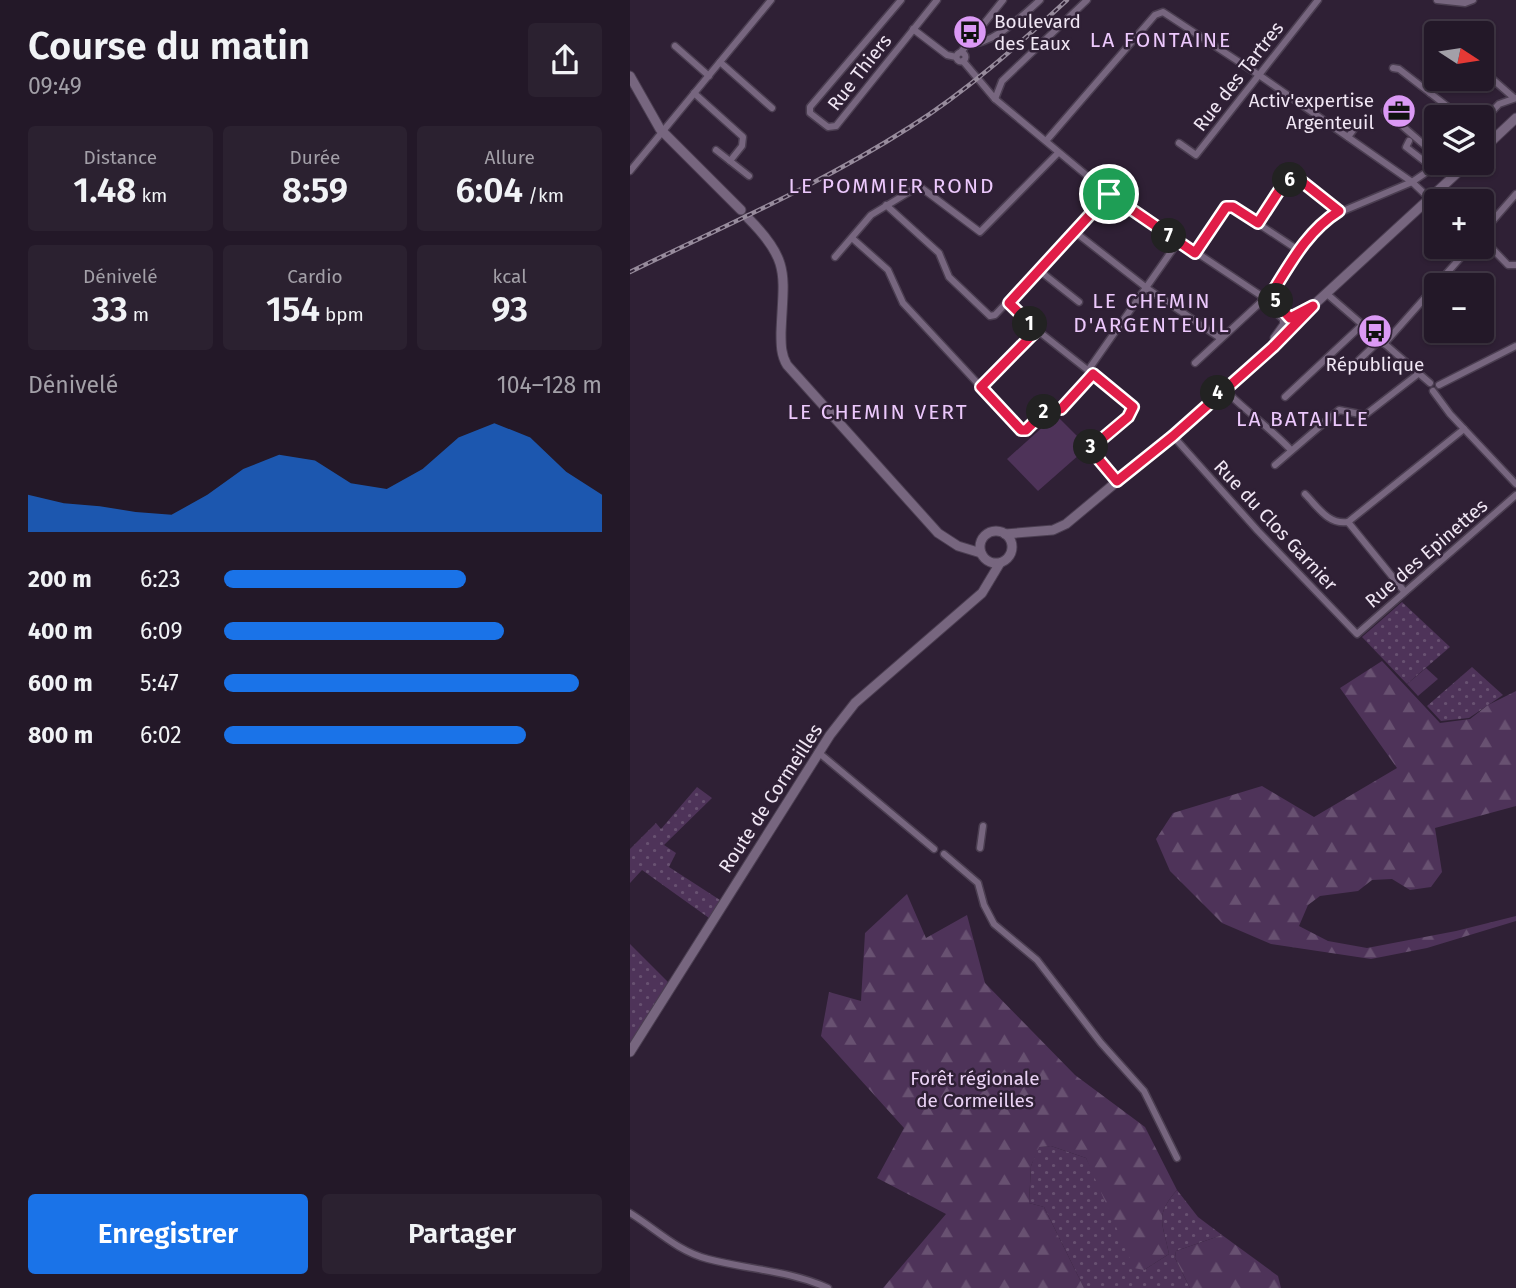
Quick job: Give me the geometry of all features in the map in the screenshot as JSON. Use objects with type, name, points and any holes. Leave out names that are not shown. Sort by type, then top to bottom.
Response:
[{"type":"main road","points":[[630,76],[663,131],[769,238],[782,271],[781,350],[784,360],[938,533],[954,544],[1000,563],[1009,557],[1012,548],[1020,540],[1038,532]]},
{"type":"main road","points":[[1494,139],[1516,118]]},
{"type":"main road","points":[[1440,189],[1455,175]]},
{"type":"main road","points":[[954,544],[973,543],[993,531],[1005,534],[1061,528],[1173,436],[1269,349],[1289,322],[1313,306],[1424,204]]},
{"type":"main road","points":[[1005,534],[1012,548]]},
{"type":"main road","points":[[981,595],[986,576],[983,538]]},
{"type":"main road","name":"Route de Cormeilles","points":[[630,1052],[818,752],[855,703],[981,595],[1000,563]]},
{"type":"street","points":[[630,171],[771,0]]},
{"type":"street","name":"Rue Thiers","points":[[901,0],[810,107],[810,113],[830,128],[836,126],[937,0]]},
{"type":"street","points":[[961,54],[1003,0]]},
{"type":"street","points":[[913,29],[947,55],[961,54],[988,40],[1040,0]]},
{"type":"street","points":[[995,99],[1002,81],[1087,0]]},
{"type":"street","name":"Rue des Tartres","points":[[1179,143],[1196,155],[1318,0]]},
{"type":"street","points":[[1437,0],[1468,3],[1473,0]]},
{"type":"street","points":[[1045,141],[1159,12],[1166,13],[1259,75],[1424,193]]},
{"type":"street","points":[[675,46],[709,76]]},
{"type":"street","points":[[961,54],[995,99],[1058,153],[1109,194],[1265,298],[1289,322]]},
{"type":"street","points":[[720,62],[772,108]]},
{"type":"street","points":[[1393,68],[1446,105]]},
{"type":"street","points":[[1494,80],[1514,97],[1494,109]]},
{"type":"street","points":[[694,93],[743,137],[742,146],[730,161]]},
{"type":"street","points":[[1385,111],[1424,146]]},
{"type":"street","points":[[1348,137],[1357,125]]},
{"type":"street","points":[[1409,141],[1406,147],[1424,161]]},
{"type":"street","points":[[716,150],[749,176]]},
{"type":"street","points":[[835,257],[871,215],[919,186],[980,232],[1058,153]]},
{"type":"street","points":[[1195,363],[1265,298],[1298,250],[1320,225],[1339,211],[1412,182],[1424,174]]},
{"type":"street","points":[[1258,223],[1284,183],[1293,179],[1300,180],[1339,211]]},
{"type":"street","points":[[886,205],[939,253],[949,277],[985,313],[995,315],[1040,271],[1109,194]]},
{"type":"street","points":[[1494,221],[1516,194]]},
{"type":"street","points":[[1195,253],[1226,207],[1233,207],[1298,250]]},
{"type":"street","points":[[1075,232],[1148,289],[1220,338]]},
{"type":"street","points":[[852,238],[888,270],[903,303],[1021,430],[1026,430],[1047,409],[1061,409],[1091,371],[1178,242]]},
{"type":"street","points":[[1494,249],[1508,265],[1516,265]]},
{"type":"street","points":[[1359,360],[1382,342],[1459,259]]},
{"type":"street","points":[[1040,271],[1079,302]]},
{"type":"street","points":[[1326,294],[1432,387],[1464,429],[1516,484]]},
{"type":"street","points":[[1009,303],[1037,330],[1133,407],[1131,414],[1090,449],[1117,481]]},
{"type":"street","points":[[1285,397],[1362,325]]},
{"type":"street","points":[[981,387],[1037,330]]},
{"type":"street","points":[[1432,387],[1516,346]]},
{"type":"street","points":[[1275,465],[1339,410],[1365,415],[1418,374]]},
{"type":"street","points":[[1229,394],[1261,425],[1271,429],[1291,450]]},
{"type":"street","points":[[1305,494],[1330,520],[1336,523],[1348,522],[1464,429]]},
{"type":"street","name":"Rue du Clos Garnier","points":[[1173,436],[1258,531],[1357,634]]},
{"type":"street","name":"Rue des Epinettes","points":[[1357,634],[1404,591],[1459,548],[1516,495]]},
{"type":"street","points":[[1348,522],[1404,591]]},
{"type":"street","points":[[818,752],[934,849]]},
{"type":"street","points":[[980,848],[983,826]]},
{"type":"street","points":[[944,854],[978,883],[980,897],[994,924],[1045,968],[1101,1043],[1144,1091],[1177,1158]]},
{"type":"street","points":[[630,1213],[686,1251],[708,1259],[787,1273],[828,1288]]},
{"type":"green space","points":[[1056,415],[1088,447],[1038,491],[1007,459]]},
{"type":"green space","points":[[1402,602],[1450,647],[1407,684],[1362,637]]},
{"type":"green space","points":[[1382,661],[1440,723],[1470,719],[1488,705],[1516,691],[1516,806],[1435,828],[1442,872],[1431,887],[1410,890],[1392,879],[1372,880],[1358,891],[1320,896],[1308,905],[1299,926],[1328,941],[1367,948],[1516,916],[1516,921],[1427,948],[1371,959],[1271,944],[1222,923],[1170,871],[1156,839],[1173,813],[1262,786],[1314,817],[1397,768],[1340,688]]},
{"type":"green space","points":[[1472,667],[1503,695],[1469,718],[1441,721],[1427,706]]},
{"type":"green space","points":[[1426,668],[1438,679],[1418,696],[1407,684]]},
{"type":"green space","points":[[697,787],[712,798],[664,845],[676,853],[669,867],[720,900],[709,918],[642,870],[630,883],[630,849],[656,823],[661,829]]},
{"type":"green space","name":"Forêt régionale de Cormeilles","points":[[907,894],[926,938],[967,915],[985,983],[1075,1075],[1145,1127],[1177,1190],[1165,1207],[1162,1220],[1169,1254],[1144,1270],[1134,1268],[1086,1158],[1051,1146],[1039,1147],[1031,1166],[1029,1203],[1044,1207],[1084,1288],[883,1288],[946,1214],[877,1178],[904,1128],[821,1036],[829,992],[861,1001],[865,933]]},
{"type":"green space","points":[[630,944],[668,982],[630,1045]]},
{"type":"green space","points":[[1051,1146],[1086,1158],[1144,1270],[1169,1254],[1162,1220],[1165,1207],[1177,1190],[1198,1217],[1222,1235],[1176,1251],[1175,1258],[1190,1288],[1084,1288],[1044,1207],[1029,1203],[1031,1166],[1038,1147]]},
{"type":"green space","points":[[1222,1235],[1278,1276],[1281,1288],[1190,1288],[1175,1258],[1176,1251]]},
{"type":"railway","points":[[630,272],[807,186],[910,127],[972,83],[1067,0]]},
{"type":"place","name":"Boulevard des Eaux","points":[[970,32]]},
{"type":"place","name":"Activ'expertise Argenteuil","points":[[1399,111]]},
{"type":"place","name":"République","points":[[1375,331]]},
{"type":"district","name":"LA FONTAINE","points":[[1161,40]]},
{"type":"district","name":"LE POMMIER ROND","points":[[892,186]]},
{"type":"district","name":"LE CHEMIN D'ARGENTEUIL","points":[[1152,313]]},
{"type":"district","name":"LE CHEMIN VERT","points":[[878,412]]},
{"type":"district","name":"LA BATAILLE","points":[[1303,419]]},
{"type":"route","points":[[1293,179],[1300,180],[1339,211],[1320,225],[1298,250],[1270,296],[1290,318],[1313,306],[1273,347],[1197,415],[1117,481],[1090,449],[1128,417],[1133,407],[1093,374],[1076,396],[1061,409],[1047,409],[1026,430],[1021,430],[981,387],[1037,330],[1009,303],[1109,194],[1195,253],[1226,207],[1233,207],[1258,223],[1284,183],[1293,179]]}]
